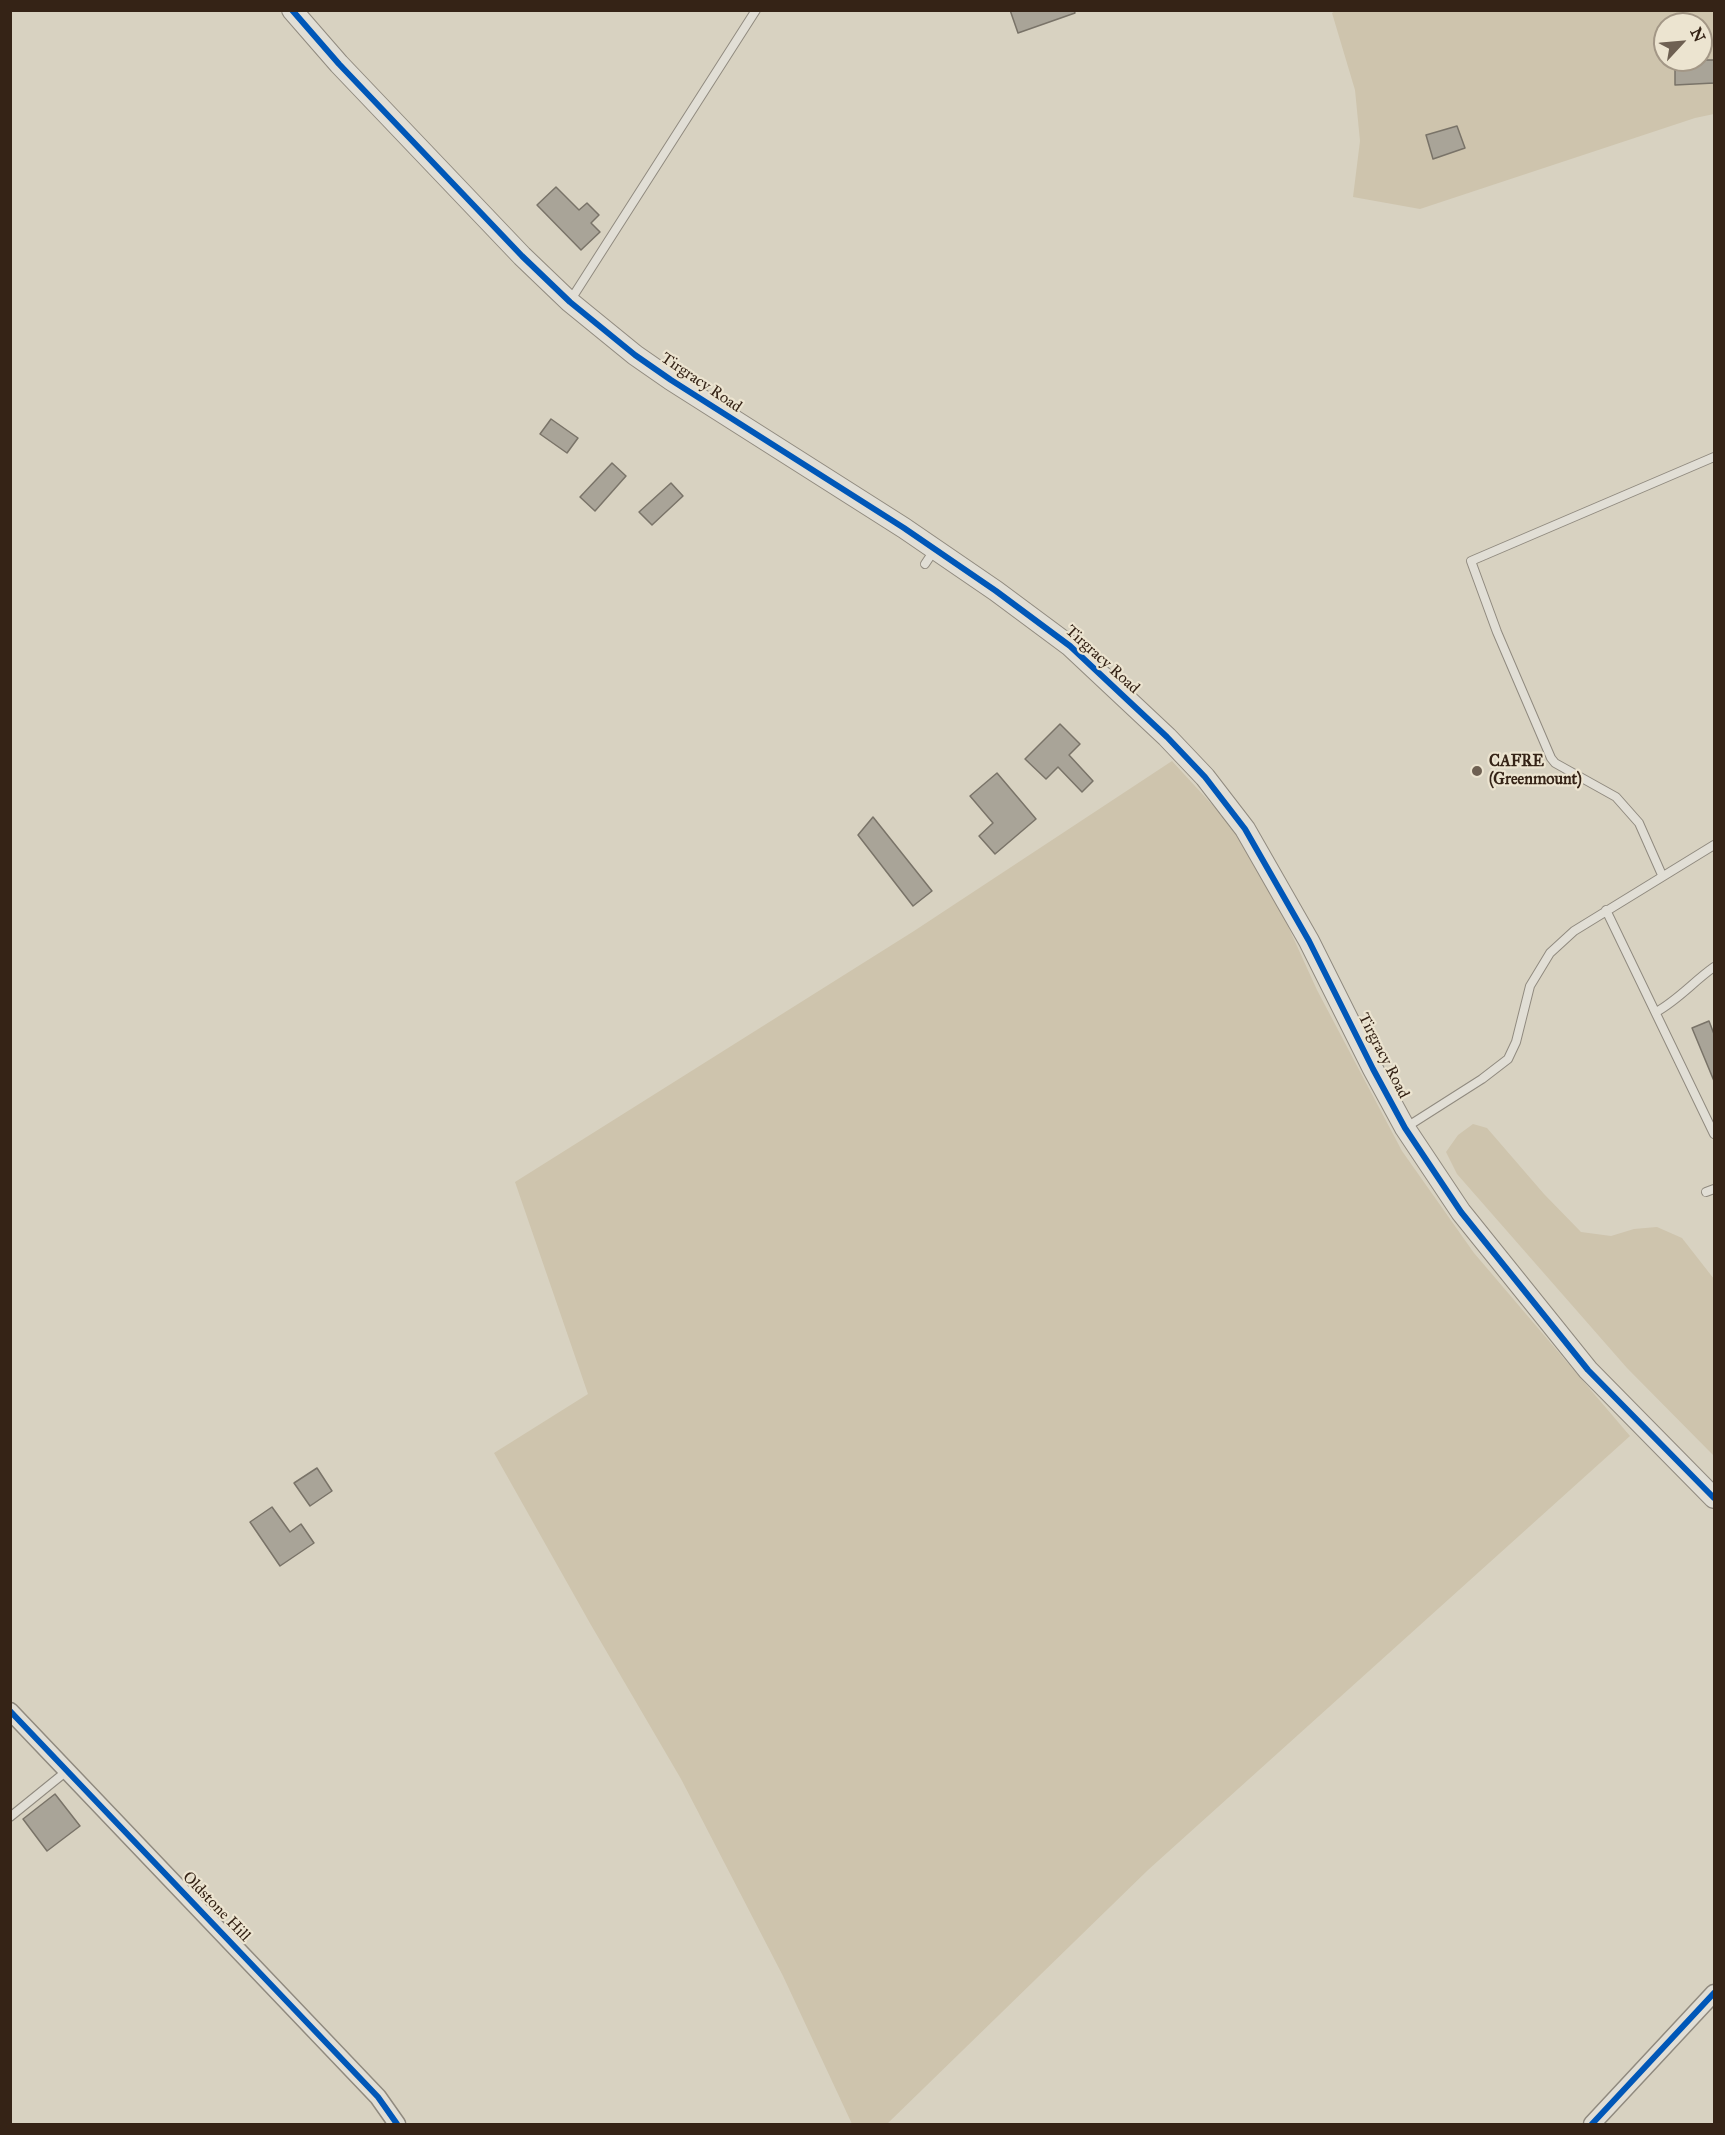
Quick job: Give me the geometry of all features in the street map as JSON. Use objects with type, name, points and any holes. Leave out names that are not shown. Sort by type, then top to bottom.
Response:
[{"type":"street","name":"Tirgracy Road","points":[[292,10],[339,64],[522,256],[570,302],[635,355],[671,380],[930,556],[1070,646],[1167,736],[1205,777],[1245,829],[1310,940],[1372,1069],[1405,1128],[1461,1212],[1588,1370],[1714,1498]]},
{"type":"street","name":"Oldstone Hill","points":[[10,1711],[378,2097],[397,2124]]},
{"type":"street","points":[[1592,2124],[1714,1994]]},
{"type":"lane","points":[[570,302],[756,10]]},
{"type":"lane","points":[[1662,875],[1639,823],[1616,797],[1555,763],[1551,758],[1497,632],[1471,561],[1714,457]]},
{"type":"lane","points":[[1405,1128],[1482,1080],[1508,1059],[1516,1042],[1530,986],[1550,954],[1574,931],[1714,845]]},
{"type":"lane","points":[[1606,910],[1714,1134]]},
{"type":"lane","points":[[1656,1012],[1672,1003],[1698,978],[1714,967]]},
{"type":"lane","points":[[10,1817],[68,1770]]},
{"type":"shaded area","points":[[1337,10],[1714,11],[1714,114],[1695,118],[1420,209],[1353,197],[1360,141],[1355,90],[1332,13]]},
{"type":"shaded area","points":[[1172,761],[1229,823],[1277,902],[1317,990],[1402,1151],[1474,1253],[1630,1436],[1148,1870],[887,2124],[852,2124],[783,1976],[681,1779],[494,1453],[588,1394],[515,1182],[914,931]]},
{"type":"shaded area","points":[[1473,1124],[1487,1128],[1544,1194],[1581,1232],[1611,1236],[1634,1229],[1657,1227],[1682,1238],[1714,1279],[1714,1456],[1627,1368],[1457,1174],[1446,1152],[1458,1135]]},
{"type":"building","points":[[1010,10],[1074,10],[1075,13],[1018,33]]},
{"type":"building","points":[[1714,60],[1714,83],[1675,85],[1675,72],[1713,72]]},
{"type":"building","points":[[1457,126],[1465,148],[1433,159],[1426,135]]},
{"type":"building","points":[[556,187],[579,210],[587,203],[599,215],[591,223],[600,232],[581,250],[537,205]]},
{"type":"building","points":[[551,419],[578,438],[567,453],[540,434]]},
{"type":"building","points":[[612,463],[626,476],[595,511],[580,497]]},
{"type":"building","points":[[671,483],[683,496],[652,525],[639,512]]},
{"type":"building","points":[[1060,724],[1080,744],[1069,755],[1093,781],[1082,792],[1058,767],[1046,779],[1025,759]]},
{"type":"building","points":[[997,773],[1036,819],[995,854],[979,836],[993,823],[970,796]]},
{"type":"building","points":[[873,817],[932,891],[913,906],[858,835]]},
{"type":"building","points":[[1709,1021],[1714,1034],[1714,1081],[1692,1028]]},
{"type":"building","points":[[317,1468],[332,1491],[310,1506],[294,1483]]},
{"type":"building","points":[[272,1507],[290,1532],[301,1524],[314,1543],[280,1566],[250,1522]]},
{"type":"building","points":[[55,1794],[80,1826],[47,1851],[23,1819]]},
{"type":"cycle path","points":[[292,10],[339,64],[522,256],[570,302],[635,355],[671,380],[904,528],[996,591],[1070,646],[1167,737],[1205,777],[1245,829],[1309,941],[1405,1128],[1461,1212],[1588,1370],[1714,1498]]},
{"type":"cycle path","points":[[10,1711],[378,2097],[397,2124]]},
{"type":"cycle path","points":[[1592,2124],[1714,1993]]},
{"type":"place","name":"CAFRE (Greenmount)","points":[[1477,771]]}]
